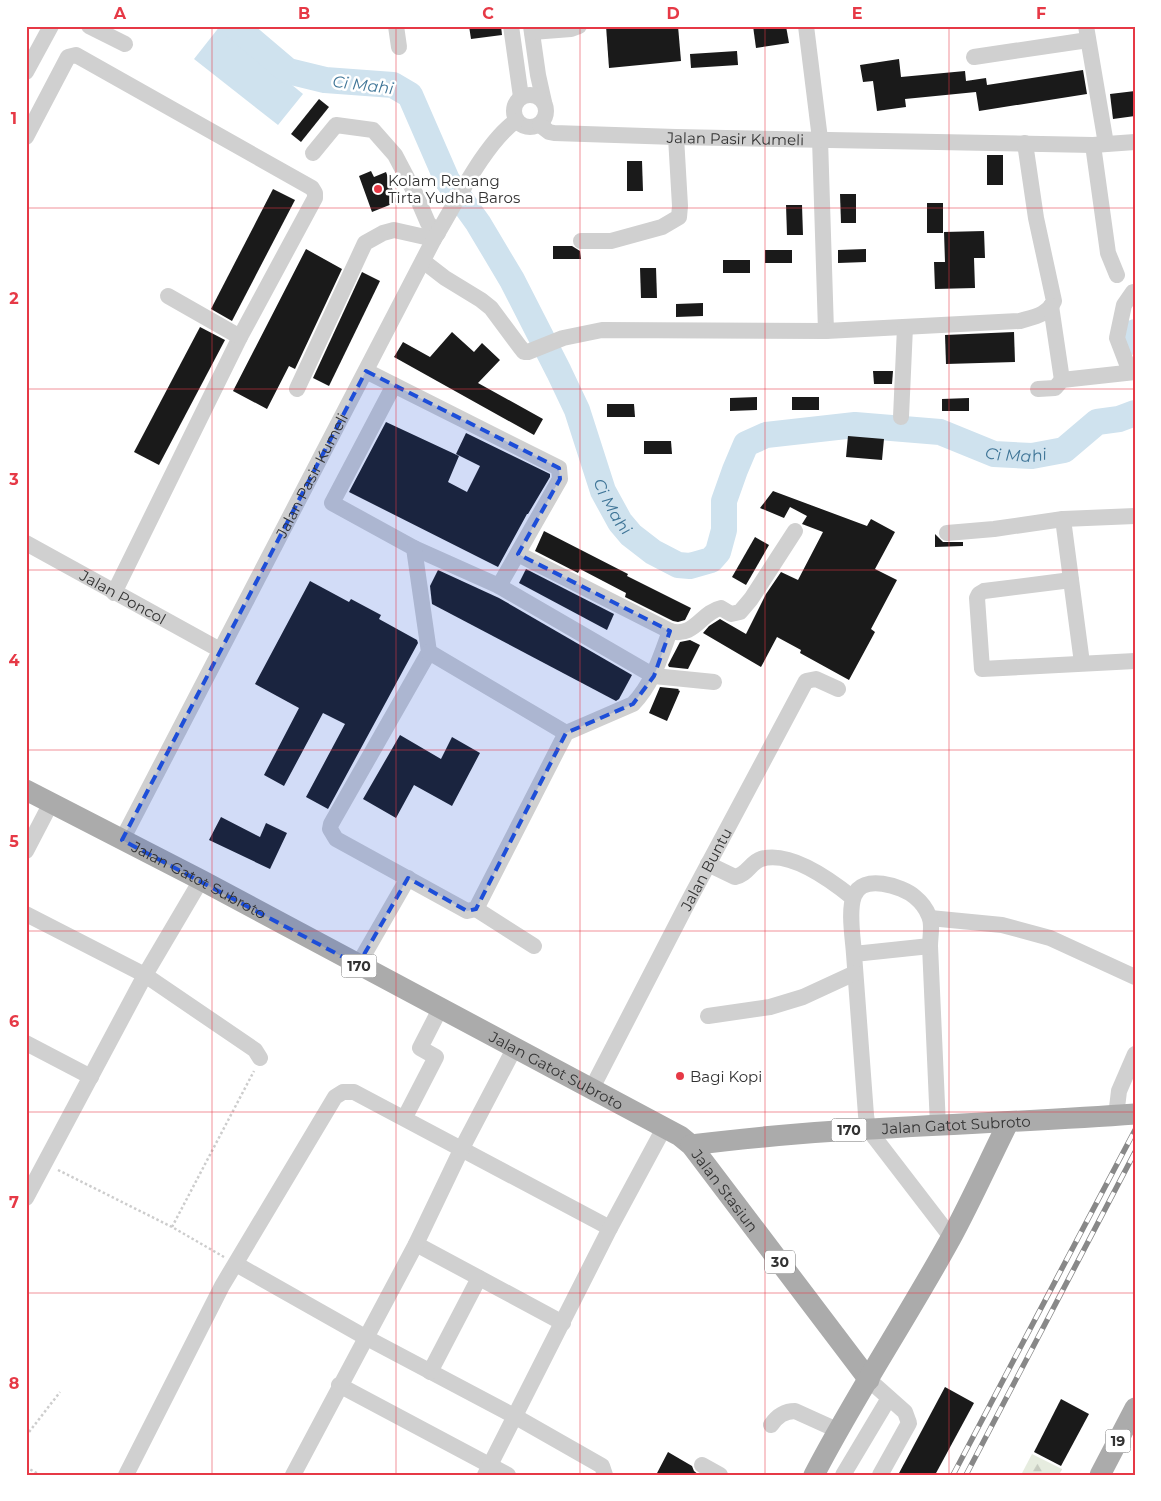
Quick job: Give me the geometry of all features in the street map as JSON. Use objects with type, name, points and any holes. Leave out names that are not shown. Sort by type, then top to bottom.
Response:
[{"type":"main road","name":"Jalan Gatot Subroto","points":[[26,790],[201,880],[680,1136],[691,1144],[868,1129],[1008,1123],[1126,1115]]},
{"type":"main road","points":[[814,1475],[837,1430],[869,1380],[952,1237],[1008,1123]]},
{"type":"main road","points":[[714,1176],[714,1162],[718,1150],[736,1139]]},
{"type":"main road","name":"Jalan Stasiun","points":[[691,1144],[869,1380]]},
{"type":"main road","name":"19","points":[[1100,1475],[1135,1408]]},
{"type":"street","points":[[26,72],[51,26]]},
{"type":"street","points":[[90,26],[125,44]]},
{"type":"street","points":[[396,26],[399,47]]},
{"type":"street","points":[[511,26],[521,97]]},
{"type":"street","points":[[540,125],[545,118],[547,110],[538,76],[532,29],[571,29],[579,26]]},
{"type":"street","name":"Jalan Pasir Kumeli","points":[[122,840],[423,261],[460,195],[492,144],[508,126],[516,121],[523,126],[532,128],[540,125],[554,134],[820,139],[806,26]]},
{"type":"street","points":[[974,57],[1087,33],[1108,254],[1117,275]]},
{"type":"street","points":[[26,137],[68,56],[76,55],[312,188],[315,193],[315,198],[240,337],[114,592]]},
{"type":"street","points":[[516,121],[513,112],[515,104],[521,97],[529,94],[538,96],[544,102]]},
{"type":"street","points":[[313,153],[336,125],[373,130],[395,155],[428,223],[439,231]]},
{"type":"street","points":[[581,241],[611,241],[662,227],[679,217],[676,137]]},
{"type":"street","points":[[826,331],[820,139],[1099,144],[1135,142]]},
{"type":"street","points":[[423,261],[491,308],[524,352],[570,336],[602,330],[826,331],[1020,321],[1048,311],[1054,300],[1036,218],[1025,143]]},
{"type":"street","points":[[297,389],[364,243],[383,233],[394,230],[439,231]]},
{"type":"street","points":[[1062,380],[1133,372],[1117,338],[1124,305],[1133,292]]},
{"type":"street","points":[[168,296],[240,337]]},
{"type":"street","points":[[1038,389],[1055,388],[1062,380],[1051,306]]},
{"type":"street","points":[[902,417],[905,327]]},
{"type":"street","points":[[366,371],[559,468],[560,479],[500,586]]},
{"type":"street","points":[[394,385],[332,503],[414,548],[500,586],[654,676],[714,682]]},
{"type":"street","points":[[947,533],[994,530],[1063,518],[1135,516]]},
{"type":"street","points":[[1063,518],[1082,663]]},
{"type":"street","points":[[518,554],[676,633],[696,626],[714,609],[721,608],[731,614],[740,612],[752,599],[795,530]]},
{"type":"street","name":"Jalan Poncol","points":[[26,543],[220,650]]},
{"type":"street","points":[[414,548],[428,652],[331,824],[330,829],[336,839],[467,911],[476,909],[534,946]]},
{"type":"street","points":[[1071,580],[984,591],[979,594],[977,598],[982,669],[1135,661]]},
{"type":"street","points":[[476,909],[566,733],[633,704],[654,676],[670,631]]},
{"type":"street","points":[[428,652],[566,733]]},
{"type":"street","name":"Jalan Buntu","points":[[591,1090],[708,864],[806,681],[816,679],[838,689]]},
{"type":"street","points":[[26,852],[52,803]]},
{"type":"street","points":[[708,864],[735,877],[740,876],[762,859],[789,860],[810,868],[839,886],[853,898]]},
{"type":"street","points":[[358,965],[408,878]]},
{"type":"street","points":[[26,1198],[145,975],[201,880]]},
{"type":"street","points":[[938,1126],[930,918],[922,904],[914,896],[882,883],[871,883],[855,894],[852,912],[868,1129],[952,1237]]},
{"type":"street","points":[[26,914],[145,975],[255,1050],[260,1058]]},
{"type":"street","points":[[930,918],[1002,925],[1050,938],[1135,976]]},
{"type":"street","points":[[854,954],[930,946]]},
{"type":"street","points":[[708,1016],[770,1007],[803,997],[855,973]]},
{"type":"street","points":[[405,1118],[436,1056],[420,1048],[440,1009]]},
{"type":"street","points":[[26,1043],[91,1077]]},
{"type":"street","points":[[293,1475],[339,1385],[416,1244],[460,1150],[514,1048]]},
{"type":"street","points":[[1126,1115],[1118,1091],[1135,1054]]},
{"type":"street","points":[[126,1475],[222,1286],[335,1097],[342,1092],[354,1092],[610,1228]]},
{"type":"street","points":[[488,1470],[610,1228],[664,1128]]},
{"type":"street","points":[[416,1244],[563,1323]]},
{"type":"street","points":[[236,1264],[365,1337],[516,1417],[602,1466],[605,1475]]},
{"type":"street","points":[[430,1372],[479,1278]]},
{"type":"street","points":[[869,1380],[906,1412],[909,1423],[880,1475]]},
{"type":"street","points":[[339,1385],[488,1470],[508,1475]]},
{"type":"street","points":[[843,1475],[889,1398]]},
{"type":"street","points":[[771,1425],[776,1417],[788,1411],[795,1411],[837,1430]]},
{"type":"street","points":[[702,1464],[720,1475]]},
{"type":"path","points":[[172,1227],[241,1098],[260,1058]]},
{"type":"path","points":[[45,1164],[172,1227],[236,1264]]},
{"type":"path","points":[[26,1436],[60,1392]]},
{"type":"path","points":[[26,1467],[40,1475]]},
{"type":"highlighted area","points":[[366,371],[559,468],[560,479],[518,554],[670,631],[654,676],[633,704],[566,733],[476,909],[467,911],[408,878],[358,965],[122,840]]},
{"type":"green space","points":[[1032,1454],[1062,1469],[1059,1475],[1021,1475]]},
{"type":"water","points":[[220,26],[303,94],[278,125],[194,59]]},
{"type":"building","points":[[469,26],[501,26],[502,35],[471,39]]},
{"type":"building","points":[[606,26],[678,26],[681,61],[609,68]]},
{"type":"building","points":[[753,26],[786,26],[789,43],[756,48]]},
{"type":"building","points":[[737,51],[738,65],[691,68],[690,54]]},
{"type":"building","points":[[899,59],[901,77],[965,71],[966,81],[986,78],[987,85],[1083,70],[1087,94],[979,111],[976,92],[905,99],[906,107],[877,111],[873,81],[863,82],[860,65]]},
{"type":"building","points":[[1135,91],[1135,116],[1113,119],[1110,94]]},
{"type":"building","points":[[319,99],[329,107],[301,142],[291,134]]},
{"type":"building","points":[[987,155],[1003,155],[1003,185],[987,185]]},
{"type":"building","points":[[627,161],[642,161],[643,191],[627,191]]},
{"type":"building","name":"Kolam Renang Tirta Yudha Baros","points":[[371,171],[374,177],[386,172],[397,202],[372,212],[359,176]]},
{"type":"building","points":[[273,189],[295,200],[232,321],[211,309]]},
{"type":"building","points":[[840,194],[856,194],[856,223],[841,223]]},
{"type":"building","points":[[927,203],[943,203],[943,233],[927,233]]},
{"type":"building","points":[[786,205],[802,205],[803,235],[787,235]]},
{"type":"building","points":[[984,231],[985,258],[974,258],[975,288],[935,289],[934,262],[945,262],[944,232]]},
{"type":"building","points":[[553,246],[572,246],[580,251],[581,259],[553,259]]},
{"type":"building","points":[[306,249],[342,269],[295,369],[289,366],[267,409],[233,391]]},
{"type":"building","points":[[866,249],[866,262],[838,263],[838,250]]},
{"type":"building","points":[[765,250],[792,250],[792,263],[765,263]]},
{"type":"building","points":[[723,260],[750,260],[750,273],[723,273]]},
{"type":"building","points":[[640,268],[656,268],[657,298],[641,298]]},
{"type":"building","points":[[362,272],[380,281],[329,386],[313,378]]},
{"type":"building","points":[[703,303],[703,316],[676,317],[676,304]]},
{"type":"building","points":[[200,327],[225,340],[159,465],[134,452]]},
{"type":"building","points":[[452,332],[474,352],[482,343],[500,360],[478,383],[543,419],[534,435],[394,357],[403,342],[430,357]]},
{"type":"building","points":[[1014,332],[1015,362],[946,364],[945,335]]},
{"type":"building","points":[[873,371],[893,371],[892,384],[874,384]]},
{"type":"building","points":[[757,397],[757,410],[730,411],[730,398]]},
{"type":"building","points":[[792,397],[819,397],[819,410],[792,410]]},
{"type":"building","points":[[969,398],[969,411],[942,411],[942,399]]},
{"type":"building","points":[[607,404],[634,404],[635,417],[607,417]]},
{"type":"building","points":[[386,422],[459,456],[448,482],[467,492],[480,466],[456,454],[466,433],[550,474],[498,567],[349,492]]},
{"type":"building","points":[[848,436],[884,439],[882,460],[846,457]]},
{"type":"building","points":[[644,441],[671,441],[672,454],[644,454]]},
{"type":"building","points":[[773,491],[867,526],[871,519],[895,532],[875,569],[897,580],[871,629],[875,632],[849,680],[800,653],[801,650],[777,637],[761,667],[703,633],[709,626],[720,619],[746,634],[766,594],[781,572],[798,580],[823,532],[802,524],[807,516],[790,507],[784,518],[760,508]]},
{"type":"building","points":[[544,531],[691,608],[685,620],[673,621],[625,597],[626,593],[580,569],[578,573],[535,551]]},
{"type":"building","points":[[935,534],[943,542],[963,542],[963,546],[935,547]]},
{"type":"building","points":[[755,537],[769,545],[746,585],[732,577]]},
{"type":"building","points":[[526,569],[614,614],[607,630],[519,583]]},
{"type":"building","points":[[438,570],[499,598],[632,675],[619,699],[616,701],[432,604],[430,586]]},
{"type":"building","points":[[310,581],[349,602],[351,599],[381,615],[379,619],[417,640],[418,643],[328,809],[306,797],[345,724],[323,713],[284,786],[264,775],[299,708],[255,684]]},
{"type":"building","points":[[690,640],[700,645],[688,669],[669,667],[668,665],[680,642]]},
{"type":"building","points":[[660,687],[679,689],[680,691],[667,721],[649,713]]},
{"type":"building","points":[[400,735],[441,759],[452,737],[480,753],[452,806],[414,785],[396,818],[363,799]]},
{"type":"building","points":[[221,817],[260,837],[266,823],[287,833],[270,869],[209,840]]},
{"type":"building","points":[[945,1387],[974,1403],[935,1475],[898,1475]]},
{"type":"building","points":[[1061,1399],[1089,1414],[1061,1466],[1034,1452]]},
{"type":"building","points":[[668,1452],[692,1466],[699,1475],[656,1475]]},
{"type":"waterway","name":"Ci Mahi","points":[[235,26],[288,71],[325,80],[393,85],[410,95],[447,180],[478,223],[512,280],[559,372],[577,410],[603,491],[620,522],[631,535],[653,552],[678,565],[690,566],[711,560],[718,552],[724,530],[724,501],[735,470],[746,444],[766,435],[855,425],[940,432],[994,454],[1032,456],[1064,450],[1097,422],[1119,419],[1135,413]]},
{"type":"waterway","name":"Ci Mahi","points":[[1135,332],[1133,339],[1135,342]]},
{"type":"railway","points":[[953,1475],[1135,1130]]},
{"type":"railway","points":[[966,1475],[1135,1152]]},
{"type":"place","name":"Kolam Renang Tirta Yudha Baros","points":[[378,189]]},
{"type":"place","name":"Bagi Kopi","points":[[680,1076]]}]
